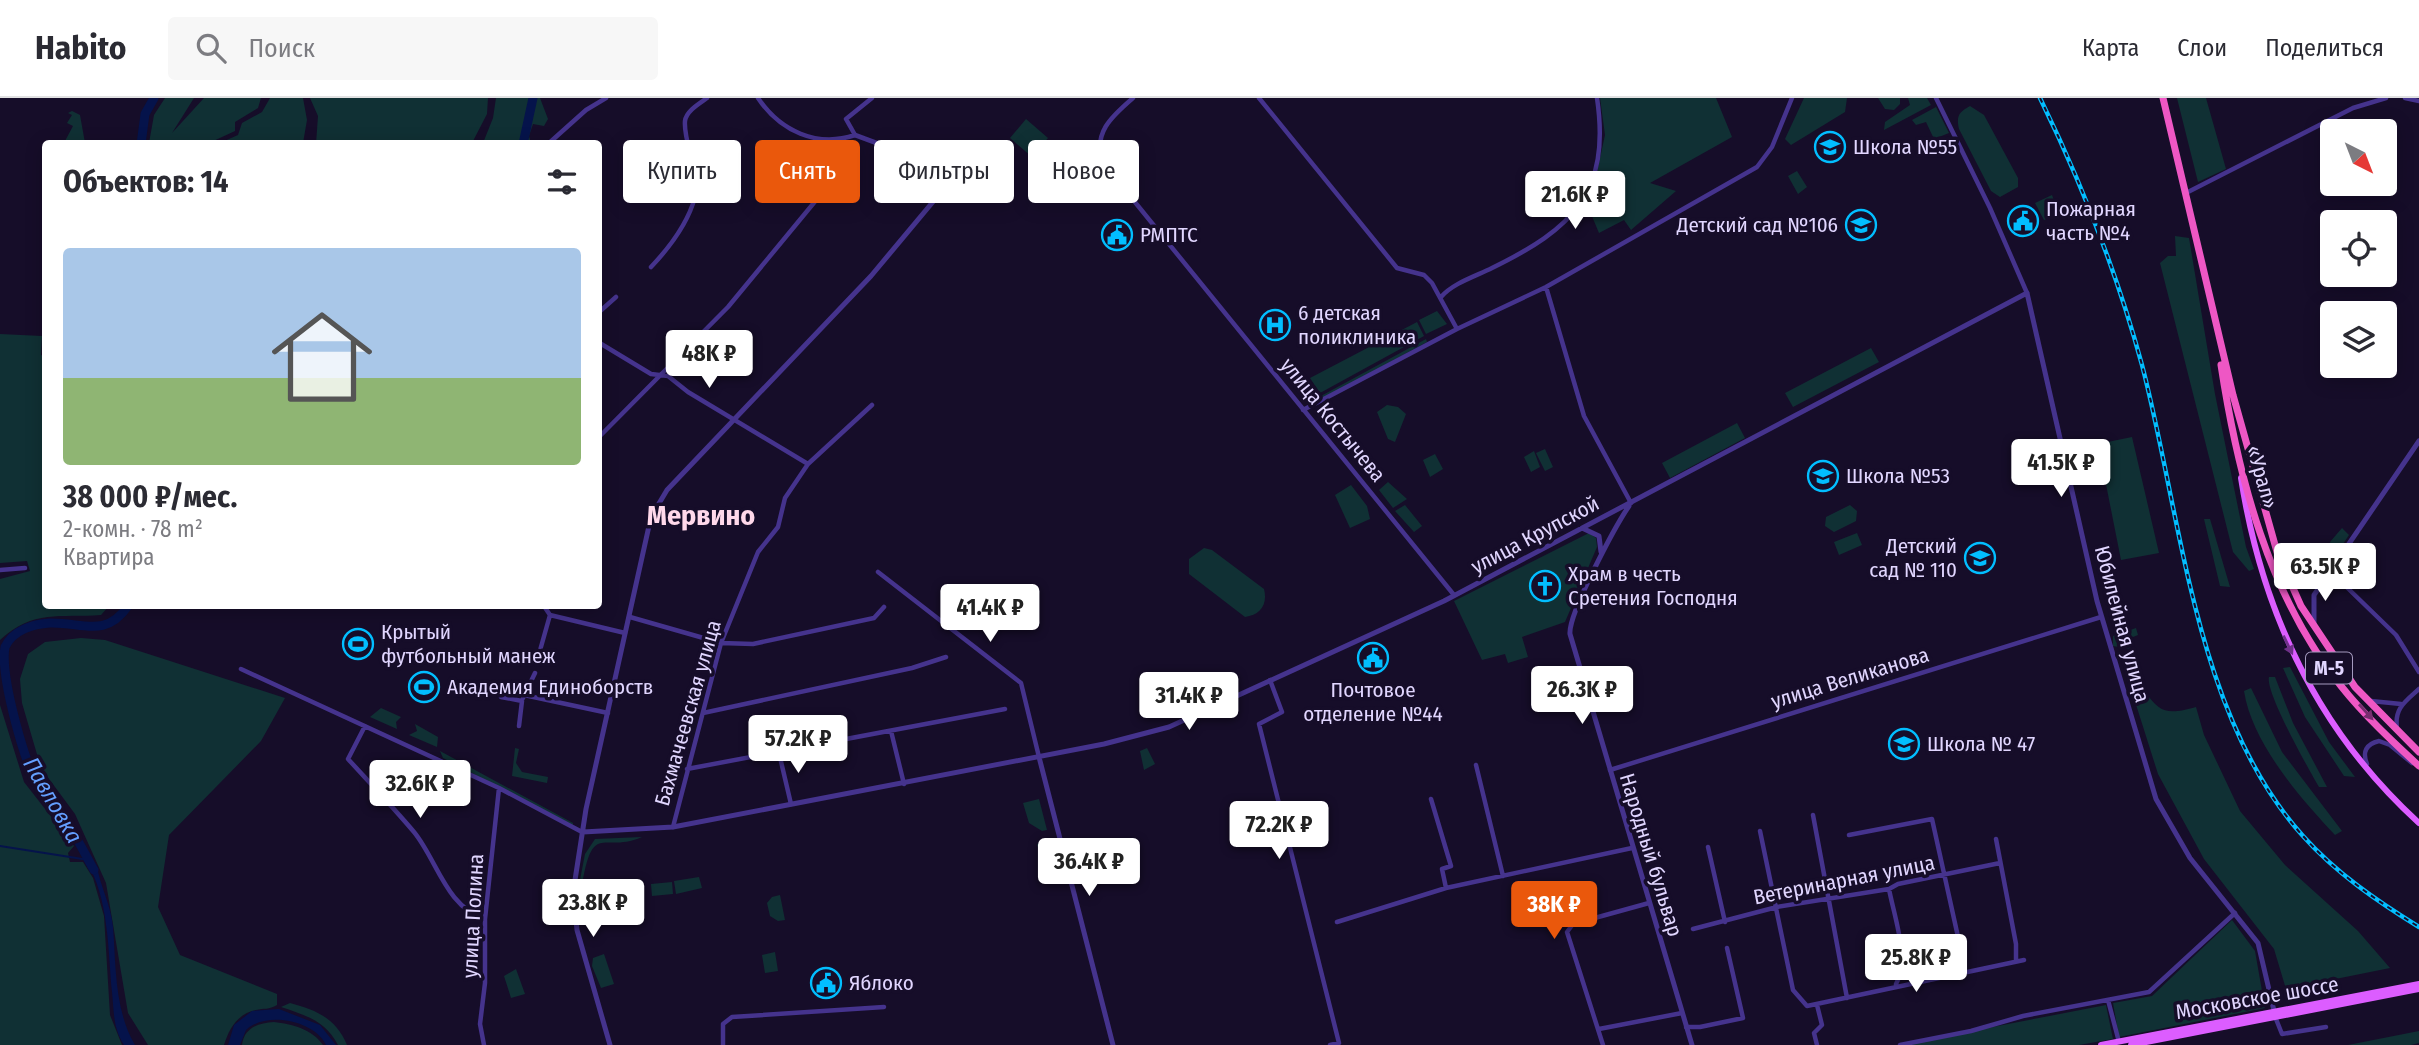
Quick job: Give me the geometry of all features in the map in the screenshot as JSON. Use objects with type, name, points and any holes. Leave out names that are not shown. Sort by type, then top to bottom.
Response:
[{"type":"highway","name":"«Урал»","points":[[2164,98],[2213,316],[2252,471],[2277,552],[2301,606],[2355,687],[2419,752]]},
{"type":"highway","name":"«Урал»","points":[[2213,316],[2238,461],[2267,551],[2288,599],[2318,653],[2342,687],[2419,766]]},
{"type":"main road","points":[[2238,461],[2259,568],[2282,633],[2315,698],[2343,740],[2378,782],[2419,823]]},
{"type":"main road","name":"Московское шоссе","points":[[2101,1045],[2275,1016],[2419,984]]},
{"type":"main road","name":"Московское шоссе","points":[[2131,1045],[2419,989]]},
{"type":"street","points":[[552,140],[586,110],[606,98]]},
{"type":"street","points":[[650,267],[676,237],[696,196],[693,156],[685,121],[689,112],[708,98]]},
{"type":"street","points":[[758,98],[794,132],[817,140]]},
{"type":"street","points":[[855,135],[846,119],[872,98]]},
{"type":"street","name":"улица Костычева","points":[[1133,98],[1103,128],[1100,148],[1104,164],[1454,595]]},
{"type":"street","points":[[1259,98],[1389,259],[1398,268],[1424,275],[1441,297],[1457,328]]},
{"type":"street","points":[[1441,297],[1452,287],[1528,250],[1574,215],[1592,181],[1602,139],[1597,98]]},
{"type":"street","points":[[1303,411],[1457,328],[1546,287],[1758,167],[1772,147],[1792,98]]},
{"type":"street","name":"Юбилейная улица","points":[[1936,98],[1990,208],[2027,293],[2101,617],[2160,808],[2190,858],[2261,949],[2275,1016]]},
{"type":"street","points":[[2185,193],[2353,108],[2386,98]]},
{"type":"street","points":[[2405,98],[2419,101]]},
{"type":"street","points":[[610,1045],[573,908],[583,832],[648,528],[656,507],[667,491],[734,419],[871,276],[957,173],[855,135],[836,140]]},
{"type":"street","points":[[602,434],[728,307],[814,203]]},
{"type":"street","points":[[1546,287],[1584,416],[1631,503]]},
{"type":"street","name":"улица Крупской","points":[[583,832],[673,827],[1039,757],[1158,730],[1454,595],[2027,293]]},
{"type":"street","points":[[602,309],[616,297]]},
{"type":"street","points":[[602,344],[651,374],[668,376],[688,393],[808,464]]},
{"type":"street","name":"Бахмачеевская улица","points":[[673,827],[721,643],[758,552],[778,527],[785,498],[808,464],[872,405]]},
{"type":"street","points":[[2314,626],[2312,602],[2325,577],[2419,441]]},
{"type":"street","name":"Народный бульвар","points":[[1631,503],[1601,555],[1570,628],[1609,770],[1692,1045]]},
{"type":"street","points":[[1610,514],[1616,514],[1618,522]]},
{"type":"street","points":[[1582,528],[1599,536],[1601,555]]},
{"type":"street","points":[[2277,552],[2302,578],[2325,577]]},
{"type":"street","points":[[0,570],[25,568]]},
{"type":"street","points":[[2329,570],[2396,635],[2419,672]]},
{"type":"street","points":[[878,572],[1021,683],[1113,1045]]},
{"type":"street","points":[[630,617],[721,643],[752,644],[874,618],[884,607]]},
{"type":"street","points":[[546,609],[550,615],[626,633]]},
{"type":"street","points":[[539,654],[550,615]]},
{"type":"street","name":"улица Великанова","points":[[1609,770],[2101,617]]},
{"type":"street","points":[[703,713],[912,668],[946,657]]},
{"type":"street","points":[[241,669],[499,788],[583,832]]},
{"type":"street","points":[[519,726],[523,698],[535,673]]},
{"type":"street","points":[[1270,680],[1282,712],[1259,724],[1339,1043],[1331,1045]]},
{"type":"street","points":[[2398,733],[2396,718],[2401,704],[2419,689]]},
{"type":"street","points":[[501,696],[609,714]]},
{"type":"street","points":[[2368,701],[2401,704]]},
{"type":"street","points":[[687,768],[1004,709]]},
{"type":"street","points":[[365,726],[348,759],[416,835],[445,886],[474,916],[485,919]]},
{"type":"street","points":[[891,732],[904,784]]},
{"type":"street","points":[[2378,782],[2364,752],[2373,742],[2384,742],[2419,766]]},
{"type":"street","points":[[779,753],[791,804]]},
{"type":"street","points":[[1476,765],[1503,877]]},
{"type":"street","name":"улица Полина","points":[[484,1045],[480,1024],[485,983],[485,919],[499,788]]},
{"type":"street","points":[[1431,799],[1451,866],[1442,869],[1446,888]]},
{"type":"street","points":[[1813,815],[1847,998]]},
{"type":"street","points":[[1849,835],[1932,819],[1964,964],[1901,975]]},
{"type":"street","points":[[1760,831],[1793,990],[1807,1006],[1895,985],[2024,960]]},
{"type":"street","points":[[1996,839],[2016,961]]},
{"type":"street","points":[[1708,847],[1725,922]]},
{"type":"street","points":[[1337,922],[1446,888],[1632,848]]},
{"type":"street","name":"Ветеринарная улица","points":[[1693,929],[1777,907],[1830,896],[1889,889],[1898,884],[2000,863]]},
{"type":"street","points":[[1889,889],[1901,975],[1895,985]]},
{"type":"street","points":[[1603,1045],[1567,937],[1569,927],[1649,903]]},
{"type":"street","points":[[1900,1045],[2149,992],[2235,913]]},
{"type":"street","points":[[1686,1027],[1700,1027],[1743,1018],[1727,948]]},
{"type":"street","points":[[2109,1000],[2119,1042]]},
{"type":"street","points":[[1817,1005],[1822,1025],[1814,1033],[1817,1045]]},
{"type":"street","points":[[723,1045],[723,1024],[732,1017],[884,1007]]},
{"type":"street","points":[[1599,1029],[1682,1013]]},
{"type":"street","points":[[2275,1016],[2282,1034],[2326,1027]]},
{"type":"green space","points":[[165,98],[194,98],[172,133],[204,98],[261,98],[258,108],[235,122],[235,131],[216,140],[150,140],[154,115]]},
{"type":"green space","points":[[270,98],[303,98],[307,120],[304,140],[227,140],[238,135],[242,123],[262,112]]},
{"type":"green space","points":[[310,98],[488,98],[487,114],[474,140],[316,140],[318,116]]},
{"type":"green space","points":[[496,98],[540,98],[548,119],[544,126],[533,124],[530,140],[484,140],[493,118]]},
{"type":"green space","points":[[1600,98],[1716,98],[1732,137],[1650,183],[1676,191],[1631,230],[1624,220],[1599,233],[1589,209],[1605,135]]},
{"type":"green space","points":[[1804,98],[1847,98],[1845,112],[1791,145],[1785,139]]},
{"type":"green space","points":[[1878,98],[1900,98],[1900,104],[1894,110],[1885,109]]},
{"type":"green space","points":[[1908,98],[1927,98],[1931,105],[1884,130],[1885,122],[1910,105]]},
{"type":"green space","points":[[2177,98],[2206,98],[2226,169],[2198,182]]},
{"type":"green space","points":[[1970,106],[1984,115],[2018,178],[2018,187],[2000,197],[1991,191],[1959,129],[1959,115]]},
{"type":"green space","points":[[1936,107],[1949,133],[1934,139],[1926,122],[1916,125],[1912,120]]},
{"type":"green space","points":[[72,111],[80,115],[84,140],[66,140],[73,126],[67,123],[72,115],[68,113]]},
{"type":"green space","points":[[1026,119],[1048,138],[1028,140],[1028,154],[1010,138]]},
{"type":"green space","points":[[1797,171],[1807,187],[1798,194],[1788,176]]},
{"type":"green space","points":[[2052,195],[2059,214],[2044,220],[2035,203]]},
{"type":"green space","points":[[2175,236],[2189,238],[2215,394],[2246,547],[2254,569],[2249,571],[2233,552],[2160,263],[2168,256],[2176,256]]},
{"type":"green space","points":[[1437,311],[1447,324],[1426,334],[1419,320]]},
{"type":"green space","points":[[1417,322],[1424,336],[1320,393],[1310,378]]},
{"type":"green space","points":[[0,334],[42,336],[42,609],[106,609],[101,615],[36,619],[12,630],[0,640],[0,579],[30,571],[27,561],[0,563]]},
{"type":"green space","points":[[1426,339],[1427,342],[1322,399],[1321,396]]},
{"type":"green space","points":[[1871,348],[1879,362],[1793,407],[1785,393]]},
{"type":"green space","points":[[1387,405],[1398,407],[1406,414],[1395,442],[1388,439],[1377,412]]},
{"type":"green space","points":[[1737,423],[1745,438],[1670,478],[1662,463]]},
{"type":"green space","points":[[2132,437],[2159,553],[2121,560],[2098,444]]},
{"type":"green space","points":[[1545,449],[1553,467],[1545,471],[1536,453]]},
{"type":"green space","points":[[1534,451],[1540,467],[1531,472],[1524,457]]},
{"type":"green space","points":[[1435,454],[1443,469],[1430,477],[1423,460]]},
{"type":"green space","points":[[1388,482],[1407,499],[1393,508],[1379,490]]},
{"type":"green space","points":[[1351,485],[1367,506],[1370,519],[1350,528],[1335,495]]},
{"type":"green space","points":[[1405,505],[1422,526],[1414,532],[1395,511]]},
{"type":"green space","points":[[1850,505],[1857,511],[1856,521],[1834,532],[1825,526],[1826,517]]},
{"type":"green space","points":[[2204,519],[2210,519],[2230,587],[2220,586]]},
{"type":"green space","points":[[2342,528],[2349,535],[2339,550],[2332,550],[2330,542]]},
{"type":"green space","points":[[1589,533],[1596,538],[1597,547],[1565,622],[1522,637],[1528,657],[1508,663],[1505,654],[1482,660],[1454,601]]},
{"type":"green space","points":[[1857,533],[1862,545],[1839,555],[1834,542]]},
{"type":"green space","points":[[1204,548],[1212,550],[1264,589],[1265,600],[1259,611],[1245,617],[1189,574],[1189,559]]},
{"type":"green space","points":[[2136,628],[2138,635],[2128,639],[2131,649],[2113,646],[2113,636]]},
{"type":"green space","points":[[81,638],[105,640],[285,698],[261,741],[169,835],[158,907],[180,955],[277,994],[277,1005],[249,1012],[239,1019],[231,1028],[224,1045],[148,1045],[128,1013],[106,883],[75,814],[41,768],[22,703],[20,679],[28,654],[45,642]]},
{"type":"green space","points":[[2290,667],[2329,742],[2355,777],[2344,776],[2305,717],[2283,668]]},
{"type":"green space","points":[[2269,677],[2275,677],[2293,723],[2327,787],[2319,787],[2298,749],[2280,714]]},
{"type":"green space","points":[[2251,688],[2282,752],[2342,831],[2335,835],[2279,769],[2249,711],[2244,691]]},
{"type":"green space","points":[[2145,691],[2156,705],[2166,711],[2196,707],[2204,735],[2240,811],[2285,865],[2358,931],[2390,968],[2286,989],[2274,949],[2204,859],[2158,774],[2133,695]]},
{"type":"green space","points":[[0,705],[24,782],[74,846],[68,853],[70,862],[83,862],[93,878],[104,916],[110,1015],[122,1045],[0,1045]]},
{"type":"green space","points":[[381,708],[401,717],[396,722],[397,729],[370,717]]},
{"type":"green space","points":[[415,724],[438,737],[437,747],[409,735],[417,731]]},
{"type":"green space","points":[[515,748],[519,749],[516,763],[522,772],[548,777],[547,783],[512,776]]},
{"type":"green space","points":[[1147,748],[1155,764],[1144,770],[1140,751]]},
{"type":"green space","points":[[440,751],[573,823],[573,825],[443,758]]},
{"type":"green space","points":[[1039,799],[1047,830],[1042,831],[1029,823],[1023,803]]},
{"type":"green space","points":[[642,837],[596,846],[586,865],[582,885],[579,885],[585,854],[595,839]]},
{"type":"green space","points":[[1050,840],[1061,877],[1047,880],[1037,844]]},
{"type":"green space","points":[[699,877],[702,888],[676,894],[674,881]]},
{"type":"green space","points":[[672,882],[673,894],[652,896],[651,884]]},
{"type":"green space","points":[[780,895],[785,920],[778,921],[770,916],[767,903],[772,897]]},
{"type":"green space","points":[[2232,920],[2255,951],[2265,1008],[2119,1037],[2113,1003],[2152,996]]},
{"type":"green space","points":[[775,952],[778,971],[765,973],[762,955]]},
{"type":"green space","points":[[604,954],[614,984],[601,988],[592,966],[593,958]]},
{"type":"green space","points":[[516,969],[525,994],[511,998],[504,976]]},
{"type":"green space","points":[[290,1003],[324,1016],[337,1028],[347,1045],[338,1045],[327,1030],[314,1020],[281,1007]]},
{"type":"green space","points":[[2106,1005],[2113,1039],[2079,1045],[1900,1045]]},
{"type":"green space","points":[[274,1022],[301,1028],[323,1045],[242,1045],[246,1034],[253,1028]]},
{"type":"green space","points":[[2419,1031],[2419,1043],[2411,1045],[2348,1045]]},
{"type":"shaded area","points":[[86,861],[97,866],[110,911],[120,1002],[123,1017],[135,1045],[124,1045],[116,1026],[103,907],[94,875]]},
{"type":"shaded area","points":[[279,1009],[320,1025],[336,1045],[326,1045],[320,1036],[301,1024],[277,1020],[255,1024],[246,1030],[240,1045],[228,1045],[234,1025],[252,1011]]},
{"type":"waterway","name":"Павловка","points":[[142,140],[145,114],[154,98]]},
{"type":"waterway","points":[[524,140],[533,98]]},
{"type":"waterway","name":"Павловка","points":[[94,870],[70,828],[43,795],[29,765],[10,699],[4,661],[5,647],[13,636],[30,627],[50,623],[102,626],[125,609]]},
{"type":"waterway","points":[[0,846],[89,860]]},
{"type":"railway","points":[[2040,98],[2097,229],[2132,331],[2156,424],[2197,612],[2215,674],[2237,733],[2266,787],[2303,836],[2358,886],[2419,927]]},
{"type":"place","name":"Школа №55","points":[[1830,147]]},
{"type":"place","name":"Пожарная часть №4","points":[[2023,221]]},
{"type":"place","name":"Детский сад №106","points":[[1861,225]]},
{"type":"place","name":"РМПТС","points":[[1117,235]]},
{"type":"place","name":"6 детская поликлиника","points":[[1275,325]]},
{"type":"place","name":"Школа №53","points":[[1823,476]]},
{"type":"place","name":"Детский сад № 110","points":[[1980,558]]},
{"type":"place","name":"Храм в честь Сретения Господня","points":[[1545,586]]},
{"type":"place","name":"Крытый футбольный манеж","points":[[358,644]]},
{"type":"place","name":"Почтовое отделение №44","points":[[1373,658]]},
{"type":"place","name":"Академия Единоборств","points":[[424,687]]},
{"type":"place","name":"Школа № 47","points":[[1904,744]]},
{"type":"place","name":"Яблоко","points":[[826,983]]},
{"type":"district","name":"Мервино","points":[[701,515]]}]
